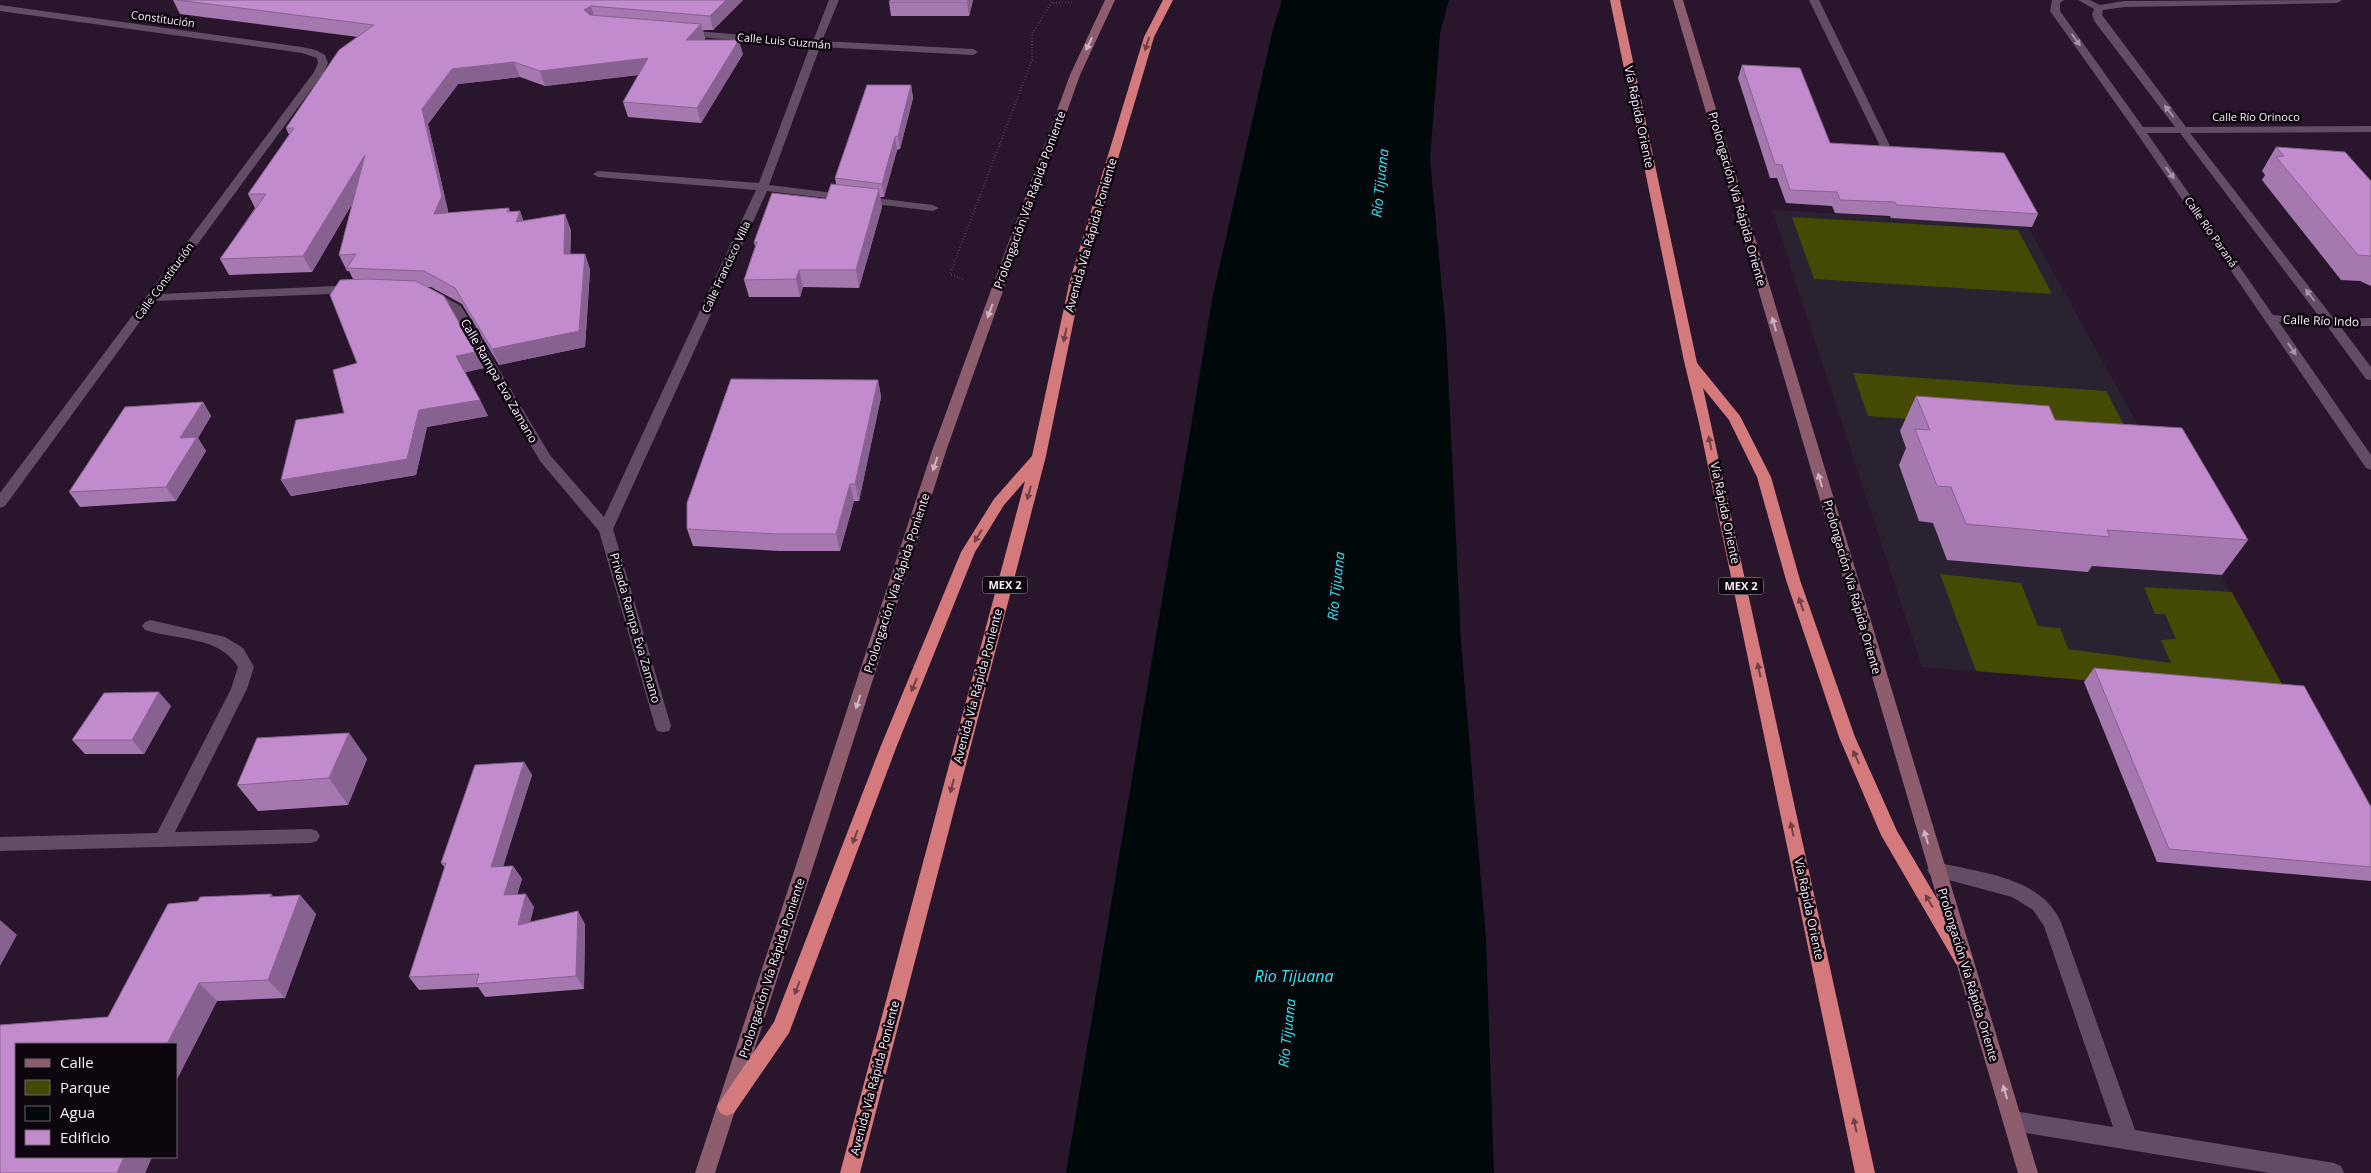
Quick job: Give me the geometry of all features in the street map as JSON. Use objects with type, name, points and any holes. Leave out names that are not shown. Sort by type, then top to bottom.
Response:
[{"type":"highway","name":"Avenida Vía Rápida Poniente","points":[[850,1173],[1039,456],[1076,280],[1149,37],[1168,0]]},
{"type":"highway","name":"Vía Rápida Oriente","points":[[1615,0],[1690,361],[1706,424],[1866,1173]]},
{"type":"highway","points":[[1690,361],[1736,419],[1764,477],[1793,580],[1847,737],[1890,835],[1963,958]]},
{"type":"highway","points":[[727,1106],[782,1027],[888,748],[968,552],[999,502],[1039,456]]},
{"type":"main road","name":"Prolongación Vía Rápida Poniente","points":[[705,1173],[939,452],[1075,75],[1110,0]]},
{"type":"main road","name":"Prolongación Vía Rápida Oriente","points":[[1678,0],[1936,870],[2014,1121],[2028,1173]]},
{"type":"street","name":"Calle Francisco Villa","points":[[606,529],[763,186],[834,0]]},
{"type":"street","points":[[1814,0],[1886,148]]},
{"type":"street","name":"Calle Río Paraná","points":[[2058,0],[2055,2],[2055,11],[2271,318],[2371,465]]},
{"type":"street","points":[[2083,0],[2099,8],[2124,4],[2337,0]]},
{"type":"street","name":"Constitución","points":[[0,8],[302,50],[322,57]]},
{"type":"street","points":[[2099,8],[2097,16],[2100,22],[2371,376]]},
{"type":"street","name":"Calle Luis Guzmán","points":[[672,32],[816,44],[973,52]]},
{"type":"street","name":"Calle Constitución","points":[[0,504],[319,72],[323,64],[322,57]]},
{"type":"street","name":"Calle Río Orinoco","points":[[2140,130],[2371,129]]},
{"type":"street","points":[[598,174],[763,186],[933,208]]},
{"type":"street","points":[[152,298],[366,289]]},
{"type":"street","name":"Calle Rampa Eva Zamano","points":[[418,292],[427,292],[457,310],[545,458],[606,529]]},
{"type":"street","name":"Calle Río Indo","points":[[2271,318],[2330,323],[2371,322]]},
{"type":"street","name":"Privada Rampa Eva Zamano","points":[[606,529],[663,726]]},
{"type":"street","points":[[150,626],[220,641],[237,652],[246,667],[239,689],[162,840]]},
{"type":"street","points":[[0,844],[311,836]]},
{"type":"street","points":[[1936,870],[2017,890],[2039,904],[2048,916],[2052,922],[2128,1140]]},
{"type":"street","points":[[2014,1121],[2334,1173]]},
{"type":"path","points":[[997,291],[950,274],[1032,60],[1032,34],[1053,0]]},
{"type":"shaded area","points":[[1772,210],[2027,225],[2289,697],[1922,667]]},
{"type":"green space","points":[[1792,217],[2018,230],[2052,294],[1814,279]]},
{"type":"green space","points":[[1853,373],[2106,391],[2139,453],[2071,431],[1868,416]]},
{"type":"green space","points":[[1940,574],[2021,583],[2038,626],[2060,628],[2068,649],[2171,663],[2161,640],[2176,639],[2165,614],[2155,614],[2144,587],[2232,592],[2289,697],[1976,671]]},
{"type":"water","name":"Rio Tijuana","points":[[1282,0],[1449,0],[1440,33],[1430,159],[1446,332],[1461,642],[1486,939],[1494,1173],[1066,1173],[1213,295],[1272,33]]},
{"type":"building","points":[[177,0],[726,0],[710,16],[591,6],[584,10],[590,15],[701,24],[686,40],[739,40],[697,108],[623,102],[648,58],[540,71],[514,62],[452,69],[422,109],[442,196],[434,214],[509,208],[507,212],[520,211],[516,222],[565,214],[564,254],[585,254],[579,331],[492,349],[455,288],[424,271],[347,268],[356,254],[339,255],[365,155],[303,256],[220,259],[266,194],[248,194],[294,128],[286,128],[339,50],[374,25]]},
{"type":"building","points":[[890,0],[968,0],[967,2],[889,2]]},
{"type":"building","points":[[1742,65],[1800,68],[1830,143],[2004,153],[2038,214],[1897,205],[1895,202],[1840,200],[1837,192],[1790,190],[1782,165],[1775,164]]},
{"type":"building","points":[[867,85],[911,85],[898,136],[895,137],[882,184],[835,178]]},
{"type":"building","points":[[2276,147],[2345,152],[2371,181],[2371,256],[2358,255],[2276,157],[2284,156]]},
{"type":"building","points":[[831,184],[879,189],[856,270],[799,270],[796,279],[744,280],[757,242],[754,242],[772,193],[826,199]]},
{"type":"building","points":[[340,280],[416,281],[444,296],[476,352],[456,356],[480,400],[419,410],[407,459],[281,480],[296,420],[344,413],[333,370],[357,363],[330,295]]},
{"type":"building","points":[[731,379],[878,380],[855,484],[850,484],[836,534],[775,534],[687,529],[687,503]]},
{"type":"building","points":[[1916,396],[2049,406],[2055,420],[2182,428],[2248,540],[2107,530],[2110,537],[1966,524],[1951,487],[1937,486],[1915,429],[1930,430]]},
{"type":"building","points":[[203,402],[180,438],[197,437],[166,487],[69,492],[125,407]]},
{"type":"building","points":[[2094,668],[2304,686],[2371,807],[2371,867],[2169,849]]},
{"type":"building","points":[[159,692],[132,740],[72,740],[104,693]]},
{"type":"building","points":[[349,733],[329,778],[237,785],[257,738]]},
{"type":"building","points":[[524,762],[491,867],[513,866],[504,895],[526,894],[518,925],[578,911],[576,976],[476,984],[479,974],[409,977],[446,863],[441,863],[475,765]]},
{"type":"building","points":[[271,894],[270,897],[300,895],[268,980],[199,983],[168,1043],[15,1043],[15,1158],[124,1158],[117,1173],[0,1173],[0,1025],[108,1017],[168,904],[198,901],[200,897]]},
{"type":"water label","name":"Río Tijuana","points":[[1380,183]]},
{"type":"water label","name":"Río Tijuana","points":[[1336,586]]},
{"type":"water label","name":"Río Tijuana","points":[[1287,1033]]}]
